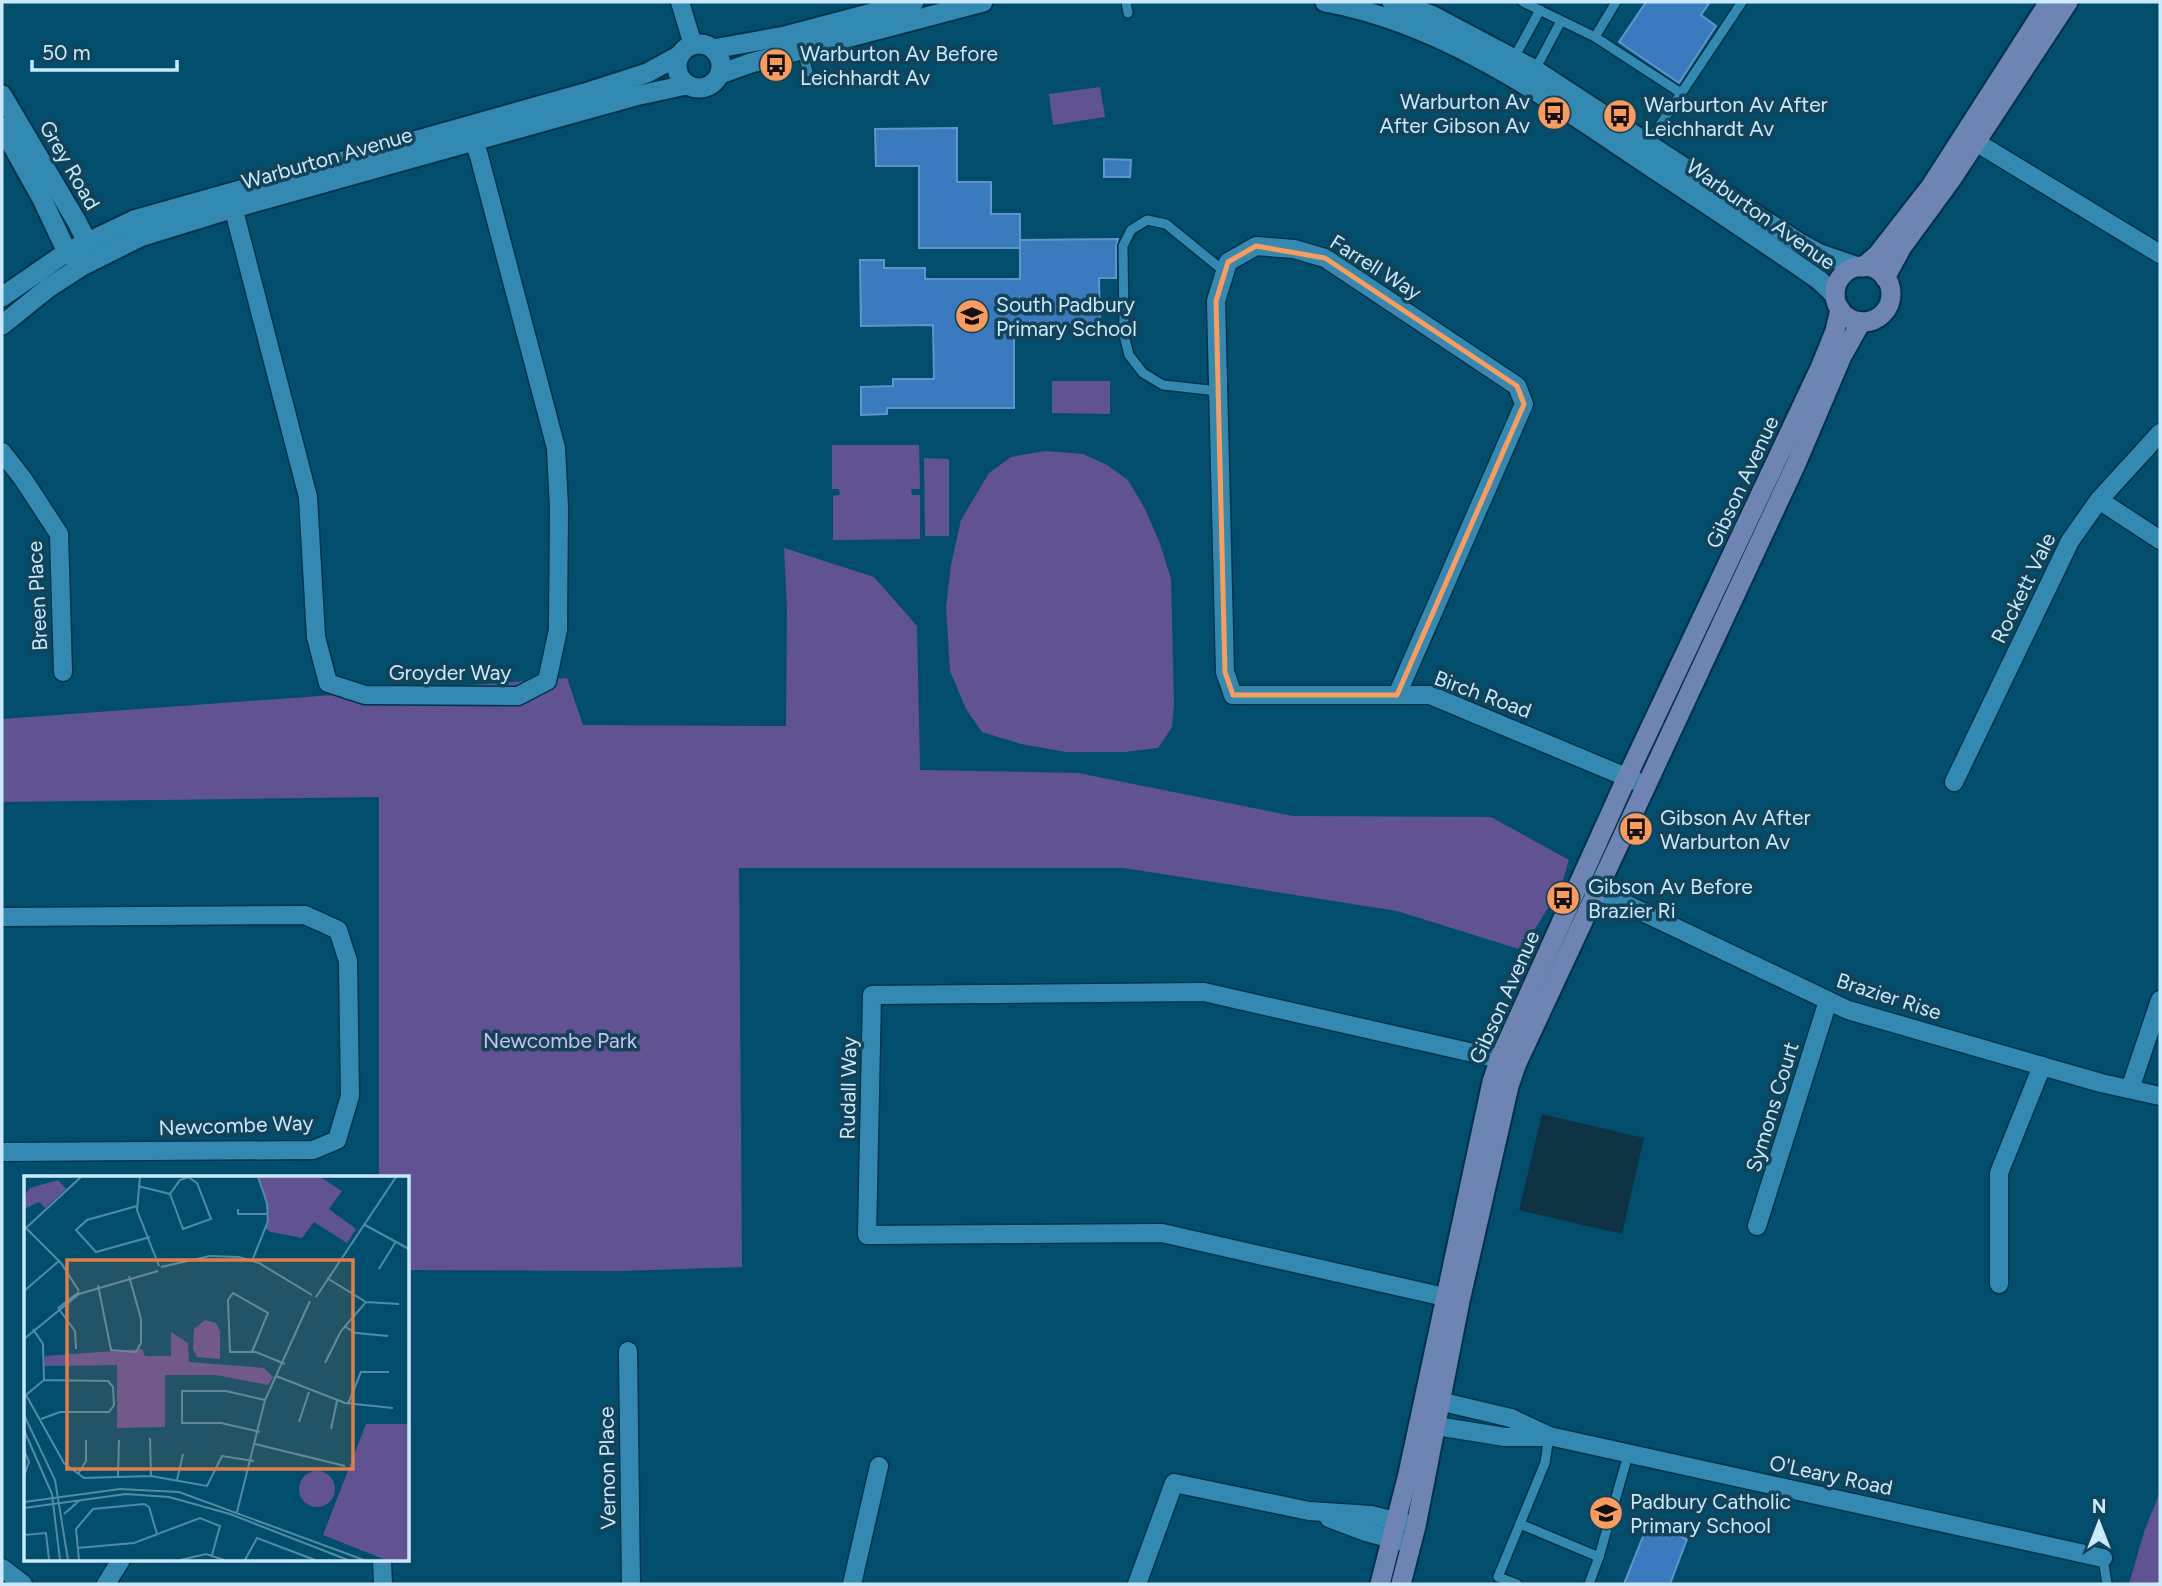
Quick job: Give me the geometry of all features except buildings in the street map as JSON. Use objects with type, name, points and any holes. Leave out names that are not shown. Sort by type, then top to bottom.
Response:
[{"type":"main road","points":[[1885,278],[2049,2]]},
{"type":"main road","points":[[1860,267],[1871,268],[1885,278],[1891,295],[1885,312],[1878,318],[1861,322],[1853,320],[1838,302],[1839,281],[1844,274],[1877,255],[1970,138],[2068,2]]},
{"type":"main road","name":"Gibson Avenue","points":[[1401,1584],[1414,1535],[1427,1424],[1452,1299],[1509,1086],[1508,1060],[1588,886],[1627,777],[1820,368],[1835,331],[1838,302]]},
{"type":"main road","name":"Gibson Avenue","points":[[1588,886],[1646,786],[1796,464],[1842,355],[1861,322]]},
{"type":"main road","name":"Gibson Avenue","points":[[1380,1584],[1393,1530],[1427,1424]]},
{"type":"street","points":[[680,2],[686,50]]},
{"type":"street","points":[[713,49],[785,37],[914,2]]},
{"type":"street","points":[[720,74],[720,60],[713,49],[707,46],[686,50],[677,61],[678,75],[687,85],[706,88],[720,74],[751,63],[983,2]]},
{"type":"street","name":"Warburton Avenue","points":[[1325,2],[1396,7],[1450,24],[1535,70],[1798,242],[1820,254],[1860,267]]},
{"type":"street","name":"Warburton Avenue","points":[[1396,7],[1422,30],[1517,79],[1705,201],[1819,280],[1838,302]]},
{"type":"street","name":"Warburton Avenue","points":[[2,325],[134,220],[232,200],[471,132],[637,77],[686,50]]},
{"type":"street","name":"Warburton Avenue","points":[[471,132],[687,85]]},
{"type":"street","name":"Grey Road","points":[[2,95],[24,130],[87,256]]},
{"type":"street","name":"Grey Road","points":[[2,127],[43,199],[67,252]]},
{"type":"street","name":"Groyder Way","points":[[232,200],[308,497],[316,637],[328,683],[365,695],[518,696],[547,681],[558,629],[559,508],[556,448],[471,132]]},
{"type":"street","points":[[1970,138],[2160,254]]},
{"type":"street","name":"Farrell Way","points":[[1225,272],[1228,262],[1256,246],[1294,249],[1325,258],[1517,386],[1524,404],[1397,695]]},
{"type":"street","name":"Warburton Avenue","points":[[2,297],[67,252],[87,256]]},
{"type":"street","points":[[1218,391],[1216,300],[1225,272]]},
{"type":"street","name":"Birch Road","points":[[1218,391],[1225,672],[1233,695],[1430,695],[1646,786]]},
{"type":"street","name":"Rockett Vale","points":[[1954,782],[2070,541],[2099,500],[2160,433]]},
{"type":"street","name":"Breen Place","points":[[2,452],[59,534],[63,672]]},
{"type":"street","points":[[2099,500],[2160,540]]},
{"type":"street","name":"Brazier Rise","points":[[1588,886],[1849,1010],[2042,1066],[2160,1096]]},
{"type":"street","name":"Newcombe Way","points":[[2,917],[305,915],[338,930],[348,961],[350,1096],[337,1140],[313,1150],[2,1152]]},
{"type":"street","name":"Rudall Way","points":[[1452,1299],[1162,1233],[867,1235],[872,995],[1204,992],[1508,1060]]},
{"type":"street","points":[[2130,1089],[2160,1000]]},
{"type":"street","name":"Symons Court","points":[[1757,1226],[1828,1001]]},
{"type":"street","points":[[1999,1284],[1999,1173],[2042,1066]]},
{"type":"street","name":"Vernon Place","points":[[628,1351],[631,1584]]},
{"type":"street","name":"O'Leary Road","points":[[1432,1400],[1511,1418],[1549,1436],[1628,1455],[2103,1558]]},
{"type":"street","name":"O'Leary Road","points":[[1427,1424],[1504,1437],[1549,1436]]},
{"type":"street","points":[[852,1584],[879,1466]]},
{"type":"street","points":[[1137,1584],[1174,1483],[1309,1511],[1366,1532],[1393,1530],[1414,1535]]},
{"type":"street","points":[[106,1584],[120,1562]]},
{"type":"street","points":[[382,1562],[383,1584]]},
{"type":"street","points":[[2,1568],[23,1584]]},
{"type":"lane","points":[[1126,2],[1128,13]]},
{"type":"lane","points":[[1523,2],[1595,37],[1681,93]]},
{"type":"lane","points":[[1595,37],[1616,2]]},
{"type":"lane","points":[[1648,144],[1742,2]]},
{"type":"lane","points":[[1514,58],[1540,10]]},
{"type":"lane","points":[[1535,70],[1561,21]]},
{"type":"lane","points":[[803,50],[808,72]]},
{"type":"lane","points":[[1218,391],[1163,385],[1143,373],[1129,355],[1124,335],[1123,246],[1131,230],[1147,220],[1166,224],[1225,272]]},
{"type":"lane","points":[[1517,1584],[1498,1577],[1545,1463],[1549,1436]]},
{"type":"lane","points":[[1589,1584],[1628,1455]]},
{"type":"lane","points":[[1520,1524],[1599,1558]]},
{"type":"lane","points":[[2103,1558],[2107,1584]]},
{"type":"highlighted area","points":[[1256,246],[1325,258],[1517,386],[1524,404],[1397,695],[1233,695],[1225,672],[1216,301],[1228,262]]},
{"type":"green space","points":[[1100,87],[1105,117],[1053,125],[1049,94]]},
{"type":"green space","points":[[1052,381],[1110,381],[1110,414],[1052,413]]},
{"type":"green space","points":[[832,445],[919,445],[920,489],[911,489],[912,495],[920,495],[920,539],[833,540],[833,496],[840,495],[839,489],[832,489]]},
{"type":"green space","points":[[1045,451],[1083,454],[1107,465],[1128,480],[1159,541],[1171,579],[1174,705],[1172,727],[1158,748],[1125,752],[1066,752],[1021,744],[982,732],[966,709],[950,671],[946,607],[951,565],[961,520],[989,473],[1011,457]]},
{"type":"green space","points":[[924,458],[949,459],[949,536],[925,536]]},
{"type":"green space","name":"Newcombe Park","points":[[784,548],[874,577],[917,626],[920,770],[1078,773],[1293,816],[1491,817],[1569,860],[1561,887],[1522,950],[1397,911],[1124,868],[739,868],[742,1267],[623,1271],[410,1270],[410,1176],[379,1176],[379,797],[2,802],[2,719],[567,678],[583,725],[786,726],[787,608]]},
{"type":"green space","points":[[2160,1492],[2160,1584],[2129,1584],[2144,1532]]},
{"type":"water","points":[[1542,1114],[1644,1138],[1622,1234],[1519,1210]]},
{"type":"place","name":"Warburton Av Before Leichhardt Av","points":[[776,65]]},
{"type":"place","name":"Warburton Av After Gibson Av","points":[[1554,113]]},
{"type":"place","name":"Warburton Av After Leichhardt Av","points":[[1620,116]]},
{"type":"place","name":"South Padbury Primary School","points":[[972,316]]},
{"type":"place","name":"Gibson Av After Warburton Av","points":[[1636,829]]},
{"type":"place","name":"Gibson Av Before Brazier Ri","points":[[1563,898]]},
{"type":"place","name":"Padbury Catholic Primary School","points":[[1606,1513]]}]
